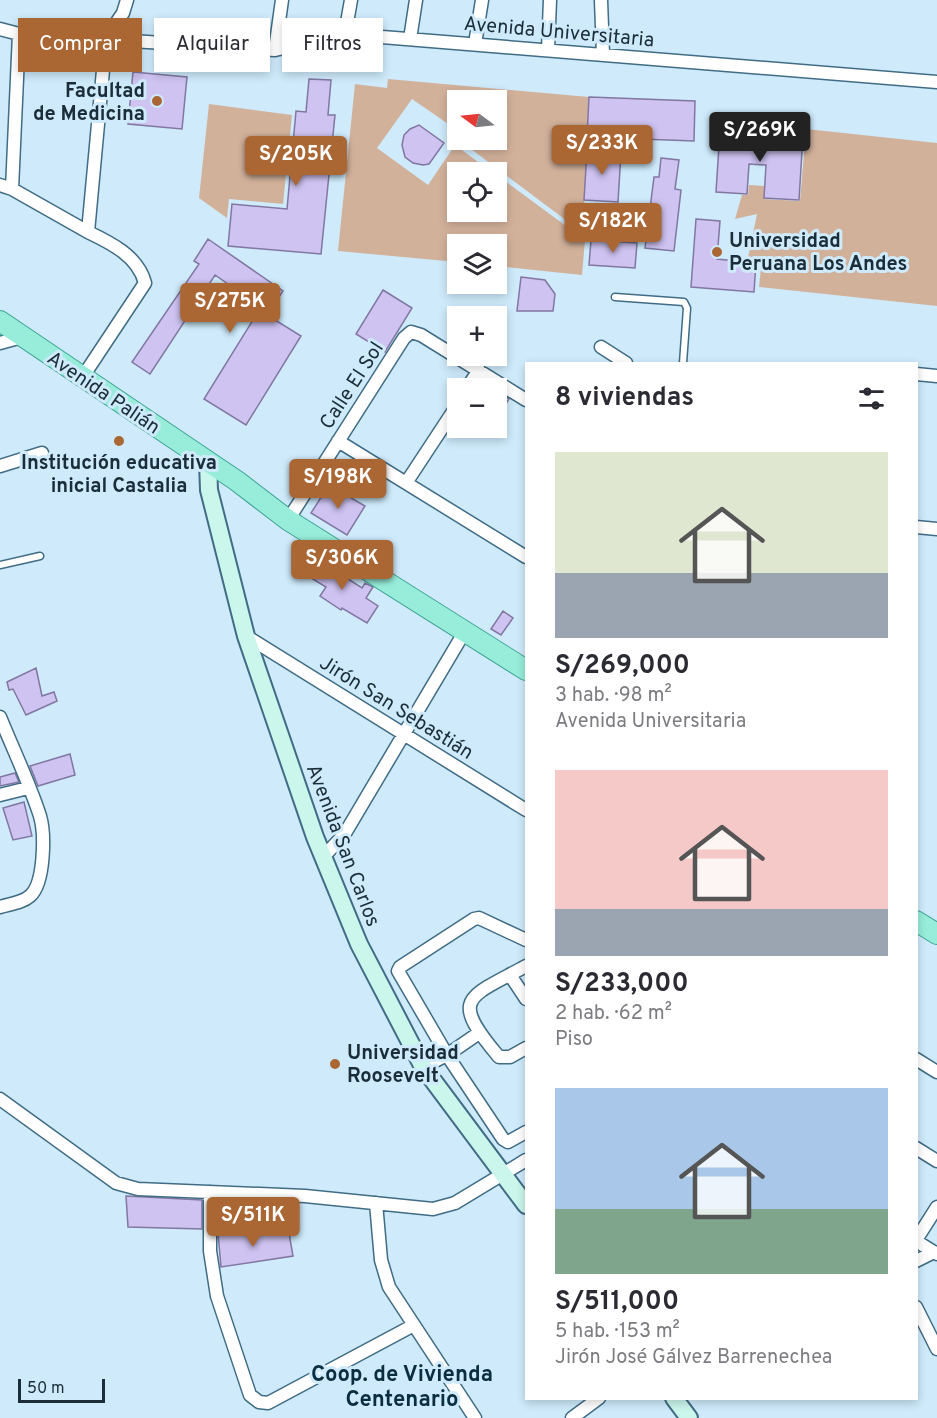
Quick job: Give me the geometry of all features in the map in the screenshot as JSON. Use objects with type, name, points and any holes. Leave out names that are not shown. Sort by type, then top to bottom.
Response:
[{"type":"main road","name":"Avenida Palián","points":[[0,321],[208,462],[288,520],[525,668]]},
{"type":"main road","name":"Avenida San Carlos","points":[[208,462],[209,490],[246,636],[323,857],[359,944],[423,1067],[525,1204]]},
{"type":"main road","points":[[918,922],[937,934]]},
{"type":"main road","points":[[676,1400],[689,1418]]},
{"type":"street","points":[[120,18],[128,0]]},
{"type":"street","points":[[275,50],[282,0]]},
{"type":"street","points":[[348,18],[351,0]]},
{"type":"street","points":[[410,39],[416,0]]},
{"type":"street","points":[[475,44],[482,0]]},
{"type":"street","points":[[548,50],[550,0]]},
{"type":"street","points":[[601,0],[603,55]]},
{"type":"street","name":"Avenida Universitaria","points":[[0,28],[18,34]]},
{"type":"street","name":"Avenida Universitaria","points":[[383,37],[937,82]]},
{"type":"street","name":"Avenida Universitaria","points":[[142,41],[275,50],[282,48]]},
{"type":"street","points":[[18,46],[6,187],[111,243],[134,262],[142,272],[145,283],[82,378]]},
{"type":"street","points":[[88,232],[103,72]]},
{"type":"street","name":"Calle El Sol","points":[[288,520],[404,339],[411,332],[421,334],[479,370]]},
{"type":"street","points":[[0,343],[22,337]]},
{"type":"street","points":[[601,347],[624,362]]},
{"type":"street","points":[[474,378],[479,370],[525,399]]},
{"type":"street","points":[[918,374],[937,376]]},
{"type":"street","points":[[406,483],[447,421]]},
{"type":"street","points":[[338,441],[525,556]]},
{"type":"street","points":[[0,466],[42,453]]},
{"type":"street","points":[[918,527],[937,529]]},
{"type":"street","points":[[323,857],[344,836],[465,631]]},
{"type":"street","name":"Jirón San Sebastián","points":[[246,636],[525,809]]},
{"type":"street","points":[[0,717],[41,818],[42,874],[38,886],[30,896],[20,902],[0,907]]},
{"type":"street","points":[[0,795],[28,788]]},
{"type":"street","points":[[525,940],[479,918],[474,919],[400,967],[398,975],[447,1055],[503,1139],[508,1142],[525,1133]]},
{"type":"street","points":[[525,967],[474,995],[470,1001],[469,1012],[479,1033],[499,1057],[510,1057],[525,1048]]},
{"type":"street","points":[[510,975],[525,998]]},
{"type":"street","points":[[423,1067],[447,1055],[479,1033]]},
{"type":"street","points":[[918,1060],[937,1072]]},
{"type":"street","points":[[0,1099],[116,1183],[126,1187],[305,1196],[434,1209],[455,1203],[525,1161]]},
{"type":"street","points":[[918,1149],[937,1161]]},
{"type":"street","points":[[210,1192],[210,1251],[217,1296],[250,1395],[259,1402],[268,1402],[414,1325]]},
{"type":"street","points":[[376,1203],[381,1260],[389,1287],[475,1418]]},
{"type":"street","points":[[918,1238],[937,1207]]},
{"type":"street","points":[[918,1242],[936,1253]]},
{"type":"street","points":[[918,1260],[936,1253]]},
{"type":"street","points":[[918,1311],[937,1349]]},
{"type":"street","points":[[572,1418],[596,1400]]},
{"type":"lane","points":[[615,297],[684,302],[687,308],[683,362]]},
{"type":"lane","points":[[0,565],[40,556]]},
{"type":"shaded area","points":[[388,79],[589,97],[583,233],[507,176],[507,162],[488,162],[472,150],[507,150],[507,90],[447,90],[447,123],[412,99],[377,148],[428,185],[452,150],[462,150],[478,162],[447,162],[447,222],[507,222],[507,182],[585,240],[582,275],[507,267],[507,234],[447,234],[447,261],[338,251],[355,84],[387,88]]},
{"type":"shaded area","points":[[209,104],[292,115],[283,204],[229,199],[227,218],[199,198]]},
{"type":"shaded area","points":[[806,129],[937,143],[937,306],[759,287],[762,259],[748,258],[757,214],[735,219],[742,195],[748,195],[749,185],[764,186],[764,199],[800,201]]},
{"type":"building","name":"Facultad de Medicina","points":[[133,72],[187,77],[182,129],[128,124]]},
{"type":"building","points":[[309,79],[331,80],[328,115],[335,115],[321,254],[228,246],[232,204],[287,209],[296,111],[306,112]]},
{"type":"building","points":[[589,97],[695,101],[694,141],[587,137]]},
{"type":"building","points":[[419,125],[444,143],[429,164],[413,163],[405,157],[402,145],[404,135]]},
{"type":"building","points":[[720,130],[803,135],[799,200],[764,198],[766,165],[749,164],[747,194],[716,192]]},
{"type":"building","points":[[587,150],[621,153],[618,202],[584,200]]},
{"type":"building","points":[[661,158],[679,160],[675,189],[681,190],[674,251],[645,248],[654,177],[659,177]]},
{"type":"building","points":[[696,219],[720,221],[717,259],[756,263],[754,292],[691,287]]},
{"type":"building","points":[[208,239],[283,291],[267,315],[301,336],[246,425],[204,399],[261,307],[215,275],[150,374],[132,362],[199,264],[194,261]]},
{"type":"building","points":[[591,240],[637,243],[635,268],[589,265]]},
{"type":"building","points":[[521,277],[545,280],[555,294],[553,311],[517,311]]},
{"type":"building","points":[[383,290],[412,308],[385,352],[356,334]]},
{"type":"building","points":[[329,485],[365,506],[347,535],[311,513]]},
{"type":"building","points":[[314,557],[362,588],[365,583],[373,587],[366,598],[378,606],[367,623],[320,596],[326,587],[303,573]]},
{"type":"building","points":[[503,611],[513,618],[501,635],[491,629]]},
{"type":"building","points":[[36,668],[42,696],[54,692],[57,701],[26,715],[13,689],[9,690],[7,682]]},
{"type":"building","points":[[70,754],[75,775],[38,786],[30,766]]},
{"type":"building","points":[[15,773],[19,782],[0,786],[0,777]]},
{"type":"building","points":[[24,802],[32,836],[13,840],[3,808]]},
{"type":"building","points":[[126,1196],[202,1200],[202,1229],[128,1227]]},
{"type":"building","points":[[218,1233],[289,1233],[293,1256],[221,1267]]},
{"type":"place","name":"Facultad de Medicina","points":[[157,101]]},
{"type":"place","name":"Universidad Peruana Los Andes","points":[[717,252]]},
{"type":"place","name":"Institución educativa inicial Castalia","points":[[119,441]]},
{"type":"place","name":"Universidad Roosevelt","points":[[335,1064]]},
{"type":"district","name":"Coop. de Vivienda Centenario","points":[[402,1386]]}]
